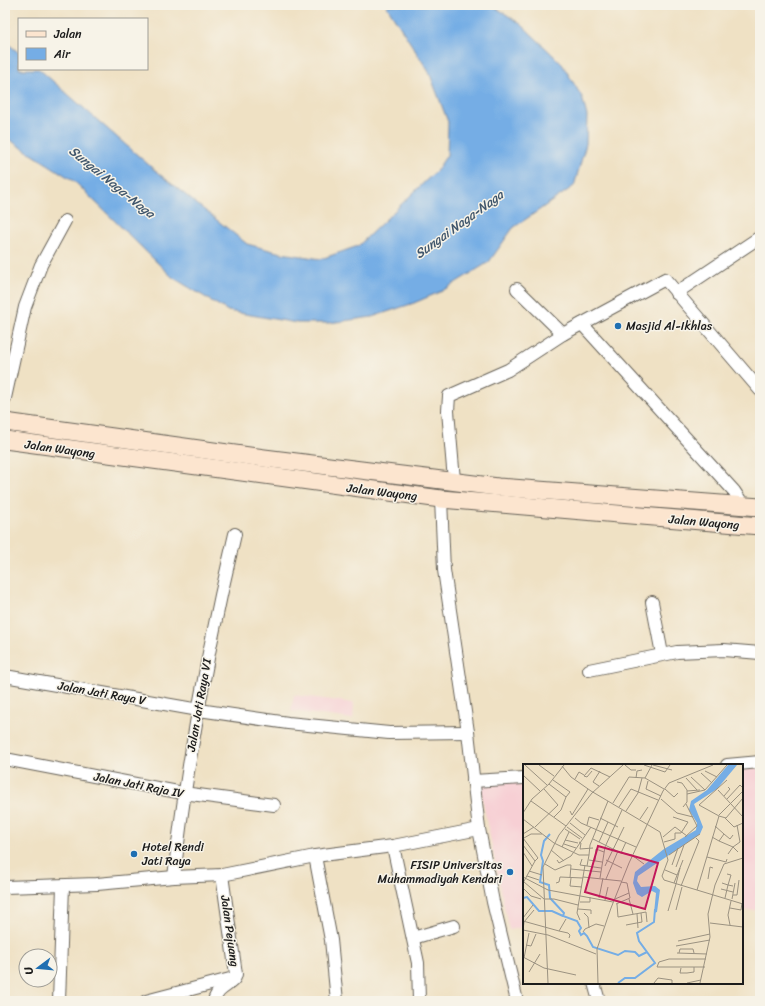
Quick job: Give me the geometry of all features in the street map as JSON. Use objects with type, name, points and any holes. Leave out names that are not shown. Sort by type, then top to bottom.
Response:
[{"type":"main road","name":"Jalan Wayong","points":[[5,422],[264,458],[454,480],[498,487],[752,506]]},
{"type":"main road","name":"Jalan Wayong","points":[[5,440],[119,457],[441,499],[760,526]]},
{"type":"street","points":[[5,398],[25,306],[42,265],[65,221]]},
{"type":"street","points":[[676,293],[760,237]]},
{"type":"street","points":[[454,480],[448,411],[449,396],[508,370],[563,334],[665,279],[760,390]]},
{"type":"street","points":[[517,289],[563,334]]},
{"type":"street","points":[[582,324],[734,491],[752,506]]},
{"type":"street","points":[[441,499],[444,570],[468,732],[479,829],[493,902],[517,1001]]},
{"type":"street","name":"Jalan Jati Raya VI","points":[[174,877],[183,793],[200,710],[208,655],[235,534]]},
{"type":"street","points":[[652,602],[662,654]]},
{"type":"street","points":[[589,670],[662,654],[709,650],[760,654]]},
{"type":"street","name":"Jalan Jati Raya V","points":[[5,676],[200,710],[288,723],[390,733],[468,732]]},
{"type":"street","name":"Jalan Jati Raja IV","points":[[5,759],[183,793],[274,805]]},
{"type":"street","points":[[738,764],[760,762]]},
{"type":"street","points":[[473,781],[523,778]]},
{"type":"street","points":[[5,887],[63,886],[174,877],[222,875],[315,856],[393,846],[479,829]]},
{"type":"street","points":[[393,846],[418,963],[419,1001]]},
{"type":"street","points":[[315,856],[331,940],[337,1001]]},
{"type":"street","name":"Jalan Pejuang","points":[[214,1001],[217,993],[222,987],[235,978],[235,961],[222,875]]},
{"type":"street","points":[[59,1001],[63,886]]},
{"type":"street","points":[[413,938],[454,926]]},
{"type":"street","points":[[146,1001],[235,978]]},
{"type":"street","points":[[594,984],[599,1001]]},
{"type":"shaded area","points":[[294,695],[354,703],[353,719],[291,711]]},
{"type":"shaded area","points":[[760,768],[760,910],[743,911],[743,769]]},
{"type":"shaded area","name":"FISIP Universitas Muhammadiyah Kendari","points":[[523,780],[523,927],[509,930],[479,783]]},
{"type":"water","name":"Sungai Naga-Naga","points":[[386,5],[492,5],[522,25],[562,64],[582,97],[587,116],[586,144],[574,186],[513,228],[489,262],[442,291],[414,303],[372,317],[329,323],[297,323],[228,311],[172,277],[74,181],[5,137],[5,41],[18,52],[18,70],[40,70],[158,173],[247,244],[281,253],[321,259],[358,246],[437,170],[447,155],[448,122],[429,72]]},
{"type":"place","name":"Masjid Al-Ikhlas","points":[[618,326]]},
{"type":"place","name":"Hotel Rendi Jati Raya","points":[[134,854]]},
{"type":"place","name":"FISIP Universitas Muhammadiyah Kendari","points":[[510,872]]}]
